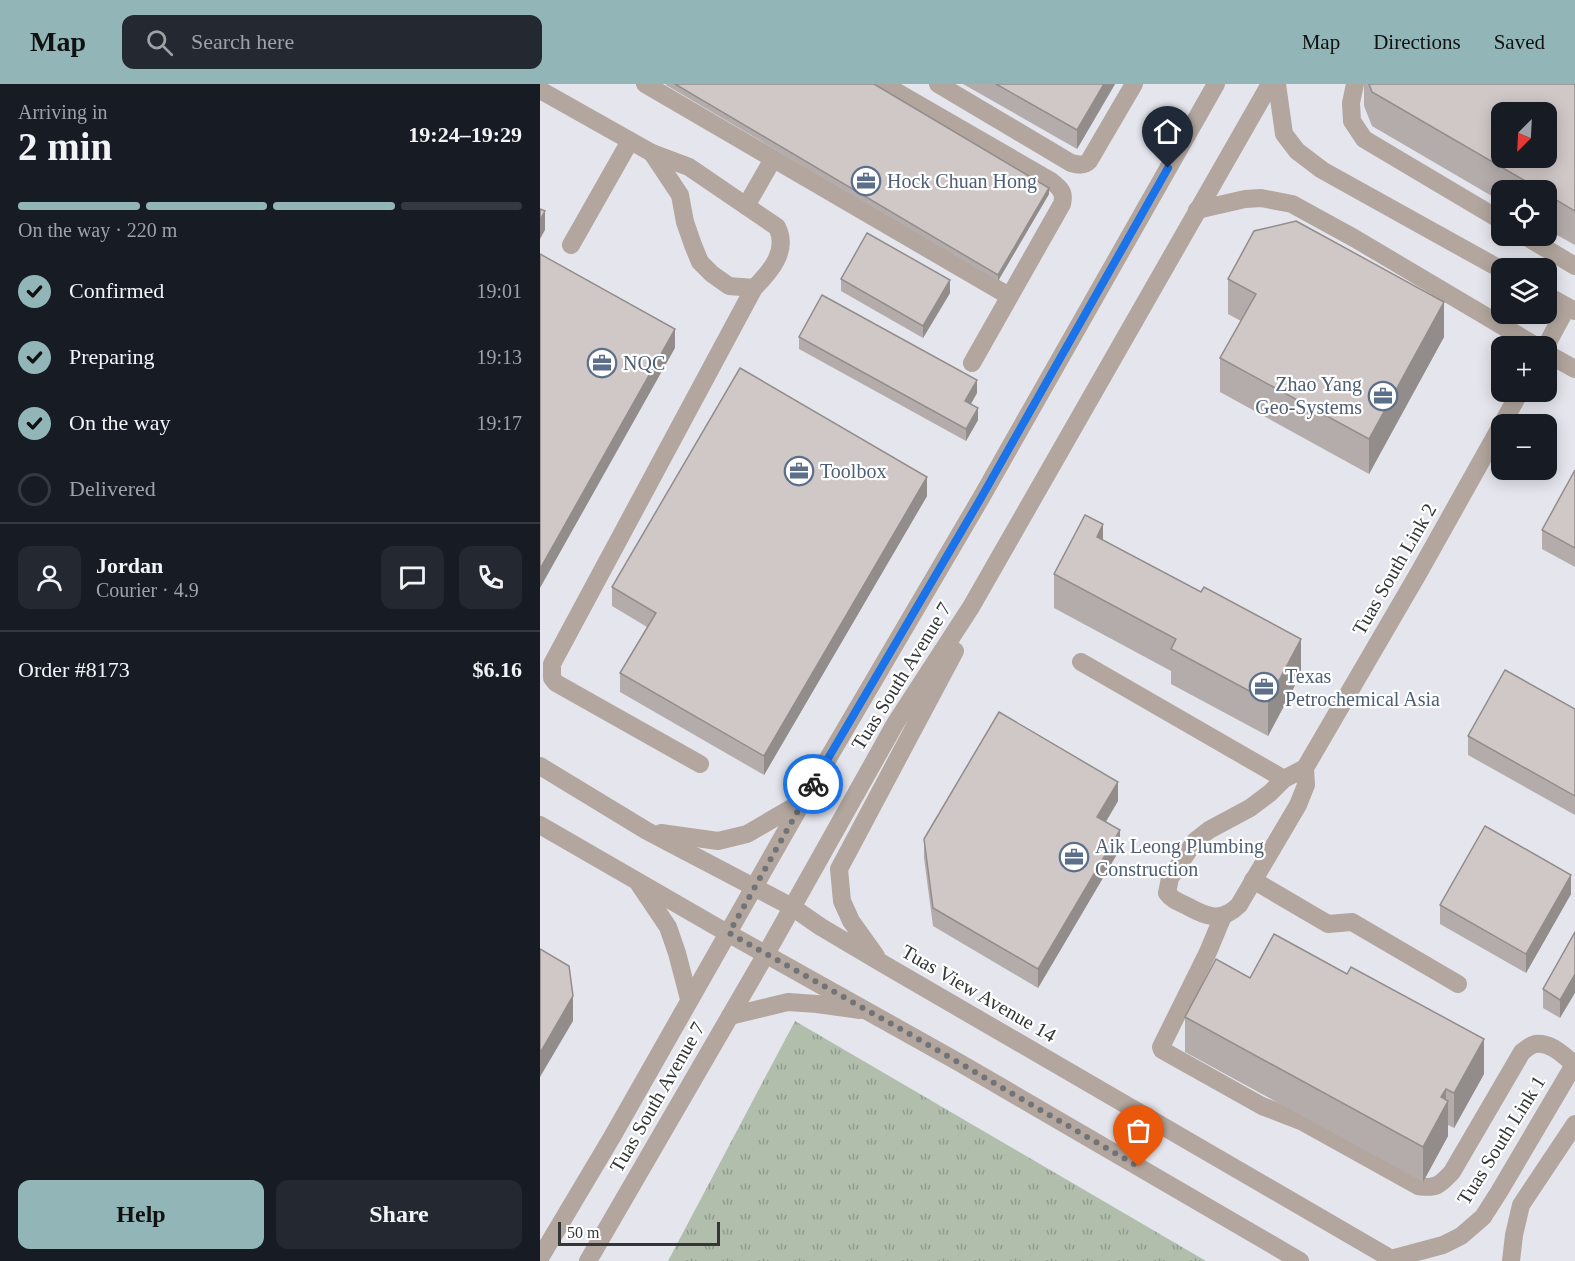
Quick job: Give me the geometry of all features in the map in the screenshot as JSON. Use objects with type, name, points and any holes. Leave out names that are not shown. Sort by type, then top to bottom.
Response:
[{"type":"street","points":[[645,84],[1009,296]]},
{"type":"street","points":[[883,84],[1051,181],[1060,188],[1063,197],[1062,204],[972,363]]},
{"type":"street","points":[[938,84],[1071,163],[1082,165],[1089,161],[1134,84]]},
{"type":"street","name":"Tuas South Avenue 7","points":[[540,1258],[612,1137],[803,801],[981,498],[1216,84]]},
{"type":"street","name":"Tuas South Avenue 7","points":[[588,1261],[896,724],[971,607],[1270,84]]},
{"type":"street","points":[[1277,84],[1284,134],[1298,151],[1322,170],[1491,264]]},
{"type":"street","points":[[1355,84],[1351,103],[1352,121],[1364,139],[1491,214]]},
{"type":"street","points":[[540,90],[652,153],[689,167],[777,227],[781,235],[780,252],[771,271],[754,288],[552,664],[552,678],[556,683],[700,764]]},
{"type":"street","points":[[571,245],[630,141]]},
{"type":"street","points":[[652,153],[680,195],[688,230],[700,262],[729,286],[754,288]]},
{"type":"street","points":[[746,206],[772,159]]},
{"type":"street","points":[[1197,210],[1261,198],[1292,204],[1519,336]]},
{"type":"street","points":[[1542,246],[1575,266]]},
{"type":"street","points":[[1553,336],[1571,309],[1557,301]]},
{"type":"street","points":[[1557,359],[1575,369]]},
{"type":"street","name":"Tuas South Link 2","points":[[1223,916],[1230,914],[1239,905],[1298,805],[1306,785],[1305,768],[1514,402]]},
{"type":"street","points":[[880,962],[851,921],[842,901],[839,869],[960,641],[971,607]]},
{"type":"street","points":[[1081,662],[1284,779]]},
{"type":"street","name":"Tuas View Avenue 14","points":[[540,766],[647,831],[792,907],[880,962],[1393,1260]]},
{"type":"street","points":[[1305,768],[1284,779],[1250,808],[1209,830],[1195,841],[1170,878],[1167,893],[1171,898],[1200,914],[1212,917],[1223,916],[1208,952],[1161,1047],[1162,1050],[1262,1106],[1301,1121],[1418,1186],[1431,1188],[1441,1184],[1452,1172],[1522,1052],[1533,1044],[1549,1046],[1557,1049],[1575,1063]]},
{"type":"street","points":[[647,831],[718,841],[747,834],[803,801]]},
{"type":"street","points":[[540,825],[870,1011],[1300,1261]]},
{"type":"street","points":[[636,880],[668,927],[689,999]]},
{"type":"street","points":[[1253,880],[1328,924],[1352,922],[1458,984]]},
{"type":"street","points":[[730,1016],[788,1002],[870,1011]]},
{"type":"street","name":"Tuas South Link 1","points":[[1393,1260],[1443,1245],[1461,1236],[1483,1217],[1575,1063]]},
{"type":"street","points":[[1511,1261],[1521,1205],[1575,1124]]},
{"type":"green space","points":[[795,1021],[1206,1261],[668,1261]]},
{"type":"building","points":[[675,84],[874,84],[1049,188],[998,275]]},
{"type":"building","points":[[996,84],[1104,84],[1077,130]]},
{"type":"building","points":[[1369,84],[1575,84],[1575,211],[1557,200],[1557,180],[1524,180],[1503,168],[1557,168],[1557,102],[1491,102],[1491,161],[1372,92]]},
{"type":"building","points":[[540,209],[545,211],[540,220]]},
{"type":"building","points":[[1296,221],[1444,302],[1369,439],[1220,358],[1256,294],[1228,279],[1254,231]]},
{"type":"building","points":[[867,233],[950,280],[923,326],[841,279]]},
{"type":"building","points":[[540,254],[675,329],[540,569]]},
{"type":"building","points":[[822,295],[977,380],[965,401],[978,408],[966,429],[799,337]]},
{"type":"building","points":[[740,368],[927,477],[764,756],[620,673],[656,613],[612,587]]},
{"type":"building","points":[[1575,470],[1575,548],[1542,530]]},
{"type":"building","points":[[1085,515],[1103,524],[1097,537],[1201,592],[1204,587],[1301,639],[1268,701],[1171,649],[1176,639],[1054,574]]},
{"type":"building","points":[[1505,670],[1575,709],[1575,796],[1468,736]]},
{"type":"building","points":[[999,712],[1118,782],[1097,817],[1120,830],[1038,969],[933,908],[924,839]]},
{"type":"building","points":[[1485,826],[1571,875],[1526,954],[1440,905]]},
{"type":"building","points":[[1575,932],[1575,974],[1560,1000],[1543,989]]},
{"type":"building","points":[[1274,934],[1347,974],[1351,967],[1484,1039],[1454,1093],[1446,1089],[1441,1097],[1448,1101],[1423,1147],[1185,1017],[1216,959],[1250,978]]},
{"type":"building","points":[[540,949],[569,966],[573,996],[540,1053]]},
{"type":"way so far","points":[[813,784],[729,933],[1139,1167]]},
{"type":"place","name":"Hock Chuan Hong","points":[[866,181]]},
{"type":"place","name":"NQC","points":[[602,363]]},
{"type":"place","name":"Zhao Yang Geo-Systems","points":[[1383,396]]},
{"type":"place","name":"Toolbox","points":[[799,471]]},
{"type":"place","name":"Texas Petrochemical Asia","points":[[1264,687]]},
{"type":"place","name":"Aik Leong Plumbing Construction","points":[[1074,857]]},
{"type":"route","points":[[813,784],[981,498],[1168,168]]}]
